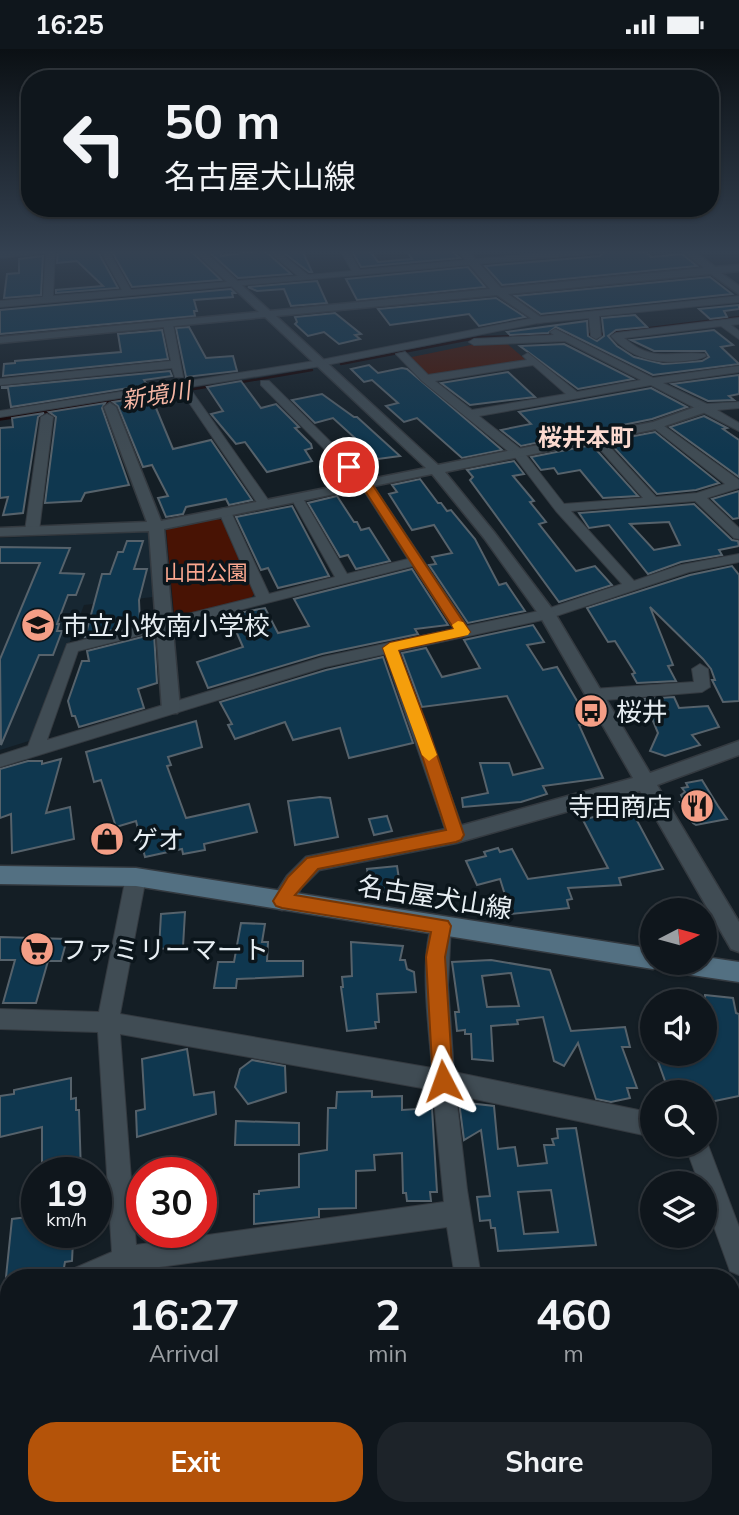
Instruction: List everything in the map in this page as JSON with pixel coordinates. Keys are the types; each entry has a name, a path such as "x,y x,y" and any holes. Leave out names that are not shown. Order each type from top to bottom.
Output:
{"main road":[{"name":"名古屋犬山線","path":"0,875 136,877 640,957"},
{"path":"718,969 739,972"}],"street":[{"path":"0,340 224,318"},
{"path":"273,318 436,470 489,535 547,614 739,942"},
{"path":"185,390 265,383 553,318"},
{"path":"595,318 597,335"},
{"path":"538,320 561,336 653,380 739,428"},
{"path":"702,356 660,361 628,347 616,336 739,321"},
{"path":"723,323 739,337"},
{"path":"168,324 185,390 265,504"},
{"path":"672,329 682,338"},
{"path":"0,414 129,399 465,343 561,336"},
{"path":"509,340 573,394"},
{"path":"692,347 719,372"},
{"path":"401,354 426,379 518,453 561,508 631,586"},
{"path":"426,379 535,362"},
{"path":"0,382 177,364"},
{"path":"471,414 653,380 739,369"},
{"path":"265,383 366,484 463,632"},
{"path":"0,425 110,407 129,399"},
{"path":"0,532 156,526 656,425 705,408 739,405"},
{"path":"110,407 156,526 171,709"},
{"path":"32,531 47,417"},
{"path":"656,425 736,484"},
{"path":"595,437 652,500"},
{"path":"561,508 698,497 736,484"},
{"path":"698,497 739,535"},
{"path":"297,498 343,579"},
{"path":"225,512 264,598"},
{"path":"0,761 323,662 547,614 686,568 739,558"},
{"path":"35,750 72,648 416,561"},
{"path":"390,648 456,835"},
{"path":"593,695 702,687 700,669"},
{"path":"282,901 294,882 313,863 456,835 645,782 739,748"},
{"path":"136,877 107,1022 126,1268 456,1213"},
{"path":"442,926 435,957 443,1081 456,1213 466,1269"},
{"path":"0,1019 107,1022 443,1081 640,1122"},
{"path":"701,1157 739,1262"}],"shaded area":[{"name":"市立小牧南小学校","path":"145,532 149,534 153,597 84,605 32,740 0,750 0,538"}],"green space":[{"path":"485,342 505,342 526,360 429,376 407,358"},
{"name":"山田公園","path":"222,520 255,593 251,598 179,616 174,614 166,529"}],"building":[{"path":"0,318 169,318 0,334"},
{"path":"296,318 342,318 361,334 355,335 360,339 339,344 324,332 308,336 295,324"},
{"path":"385,318 437,318 390,325"},
{"path":"473,318 518,318 479,326"},
{"path":"602,318 638,318 647,327 616,330 608,336 617,346 634,357 663,364 702,361 709,357 705,351 654,351 631,340 714,330 733,345 721,347 739,364 653,375 556,327 548,333 510,335 507,332 587,321 588,336 597,341 604,336"},
{"path":"189,327 206,358 233,356 237,371 186,377 176,328"},
{"path":"162,330 168,359 3,376 4,364 121,352 118,334"},
{"path":"564,344 633,379 578,389 520,346"},
{"path":"369,365 378,373 407,369 502,450 462,458 417,418 404,422 386,406 398,403 372,380 364,382 351,369"},
{"path":"170,371 172,376 144,380 147,385 11,407 8,388 2,388 2,387"},
{"path":"508,372 535,397 470,405 441,383"},
{"path":"739,375 739,394 729,396 734,400 708,401 672,384"},
{"path":"241,381 261,408 276,404 299,427 295,428 311,444 312,448 305,450 312,461 267,472 245,442 236,444 211,414 223,411 207,387"},
{"path":"651,388 687,407 652,419 521,446 501,430 531,424 519,412"},
{"path":"322,394 357,417 400,456 378,459 333,418 315,423 292,400"},
{"path":"151,396 173,449 211,440 252,500 229,505 226,499 186,507 183,514 166,517 158,498 168,496 152,465 143,467 118,406 113,402"},
{"path":"105,403 102,408 129,485 85,493 81,501 45,503 56,417 49,412"},
{"path":"44,413 38,417 23,513 3,515 8,497 0,498 0,428 13,427 12,418"},
{"path":"704,416 727,428 723,429 739,440 739,477 670,427"},
{"path":"655,432 719,483 696,490 657,494 608,441"},
{"path":"592,445 638,496 603,498 580,470 558,474 554,468 541,470 531,457"},
{"path":"514,461 524,474 513,476 534,501 530,502 546,522 539,524 576,571 595,566 612,585 559,602 470,480 473,477 467,470"},
{"path":"420,479 438,503 447,511 451,510 475,539 499,585 506,583 525,611 468,623 429,565 436,564 432,557 452,553 434,525 412,530 389,494 397,492 392,485"},
{"path":"739,491 739,518 733,519 712,499"},
{"path":"337,496 361,530 369,528 390,561 356,569 348,555 340,557 308,503"},
{"path":"694,504 732,540 738,541 739,546 719,550 722,555 681,562 648,574 609,525 589,528 579,513","holes":["669,522 680,545 654,550 630,524"]},
{"path":"292,506 329,576 278,588 268,568 261,570 236,517"},
{"path":"127,541 143,541 134,569 147,569 139,600 140,623 85,637 102,574 110,574 118,552 123,552"},
{"path":"0,547 70,548 60,573 84,574 76,595 68,595 57,624 57,631 62,631 53,655 39,655 1,745 0,659 40,563 0,563"},
{"path":"732,566 739,575 739,701 723,702 712,680 715,680 711,669 650,607 673,665 668,666 676,681 637,683 632,674 635,673 615,641 608,642 587,608 690,575"},
{"path":"412,569 448,625 415,629 418,634 322,654 208,688 197,662 243,647 229,615 265,608 278,633 309,626 294,599"},
{"path":"533,625 544,642 527,645 543,670 557,667 590,723 579,725 603,778 543,786 547,794 521,802 463,807 462,798 488,793 480,763 509,763 513,775 543,768 507,696 422,707 402,653 426,648 442,677 480,668 464,640"},
{"path":"154,634 157,683 138,689 144,708 79,727 75,716 72,716 68,701 82,661 89,661 87,651"},
{"path":"383,657 413,743 349,758 340,728 293,740 285,722 235,739 228,725 232,724 220,702 326,670"},
{"path":"674,697 679,708 708,706 719,727 692,735 700,745 665,756 650,751 658,733 644,699"},
{"path":"196,721 202,747 168,757 171,765 167,766 186,818 249,804 257,832 204,844 205,850 183,854 182,849 145,857 136,821 116,827 101,780 94,782 86,752"},
{"path":"61,759 46,813 70,807 74,839 12,853 11,814 0,818 0,769 28,761 42,761 42,764"},
{"path":"702,780 727,819 696,825 693,823 680,802 685,802 681,795 685,792 682,788 688,787 686,783"},
{"path":"330,798 338,837 295,845 288,801"},
{"path":"620,809 634,815 663,869 619,878 621,885 568,888 572,899 567,900 569,908 511,914 500,879 477,885 466,861 486,856 484,852 498,848 500,852 512,849 528,879 608,868 583,820"},
{"path":"387,816 392,831 374,835 369,819"},
{"path":"397,866 401,892 371,892 367,869"},
{"path":"185,912 183,947 159,949 161,914"},
{"path":"241,923 265,924 262,942 268,942 267,961 303,961 303,976 237,979 236,988 214,988 218,962 234,962"},
{"path":"0,937 67,939 61,961 48,961 36,1003 3,1003 15,960 0,960"},
{"path":"351,942 403,946 400,960 405,960 407,969 414,972 416,992 377,994 379,1022 375,1022 376,1028 347,1031 341,987 342,977 352,976"},
{"path":"491,960 550,970 571,1031 625,1027 630,1047 622,1047 637,1088 627,1088 630,1098 611,1102 596,1099 578,1043 564,1066 554,1061 543,1017 517,1020 518,1024 491,1026 493,1061 472,1059 471,1034 465,1034 465,1030 457,1031 455,1012 459,1012 452,962","holes":["511,973 519,1006 487,1007 482,976"]},
{"path":"717,996 733,998 736,1013 739,1014 739,1096 717,1101 717,1080 665,1080 660,1066 717,1066"},
{"path":"187,1049 194,1095 214,1092 216,1114 137,1137 136,1111 145,1109 142,1059"},
{"path":"252,1060 285,1066 286,1092 248,1104 235,1087 240,1069"},
{"path":"71,1078 71,1099 76,1098 76,1110 79,1110 80,1157 42,1157 42,1127 0,1137 0,1096 14,1094 14,1090"},
{"path":"372,1091 372,1097 402,1096 402,1110 432,1108 437,1192 430,1192 431,1201 407,1201 406,1193 403,1193 402,1153 374,1155 375,1170 356,1171 356,1208 319,1209 319,1217 254,1224 254,1194 259,1194 259,1191 299,1187 299,1154 327,1150 328,1108 336,1108 337,1092"},
{"path":"459,1102 494,1106 498,1149 515,1147 518,1166 547,1163 544,1145 554,1145 552,1139 558,1138 557,1129 576,1128 596,1245 498,1251 495,1228 491,1228 490,1220 480,1221 477,1197 490,1196 481,1130 464,1140","holes":["551,1190 558,1232 524,1234 518,1192"]},
{"path":"236,1121 299,1123 299,1145 235,1145"},
{"path":"21,1218 21,1248 73,1248 72,1261 65,1262 64,1269 7,1269 12,1219"}],"waterway":[{"name":"新境川","path":"341,364 481,337 601,334 728,318"},
{"name":"新境川","path":"236,383 312,370"},
{"name":"新境川","path":"157,395 212,386"},
{"name":"新境川","path":"0,419 168,393"}],"slow traffic":[{"path":"429,755 390,648 463,632 458,625"}],"place":[{"name":"市立小牧南小学校","path":"38,625"},
{"name":"桜井","path":"591,711"},
{"name":"寺田商店","path":"697,806"},
{"name":"ゲオ","path":"107,839"},
{"name":"ファミリーマート","path":"37,949"}],"district":[{"name":"桜井本町","path":"586,437"}],"route":[{"path":"349,467 366,484 463,632 390,648 456,835 313,863 294,882 282,901 442,926 435,957 443,1081"}]}
